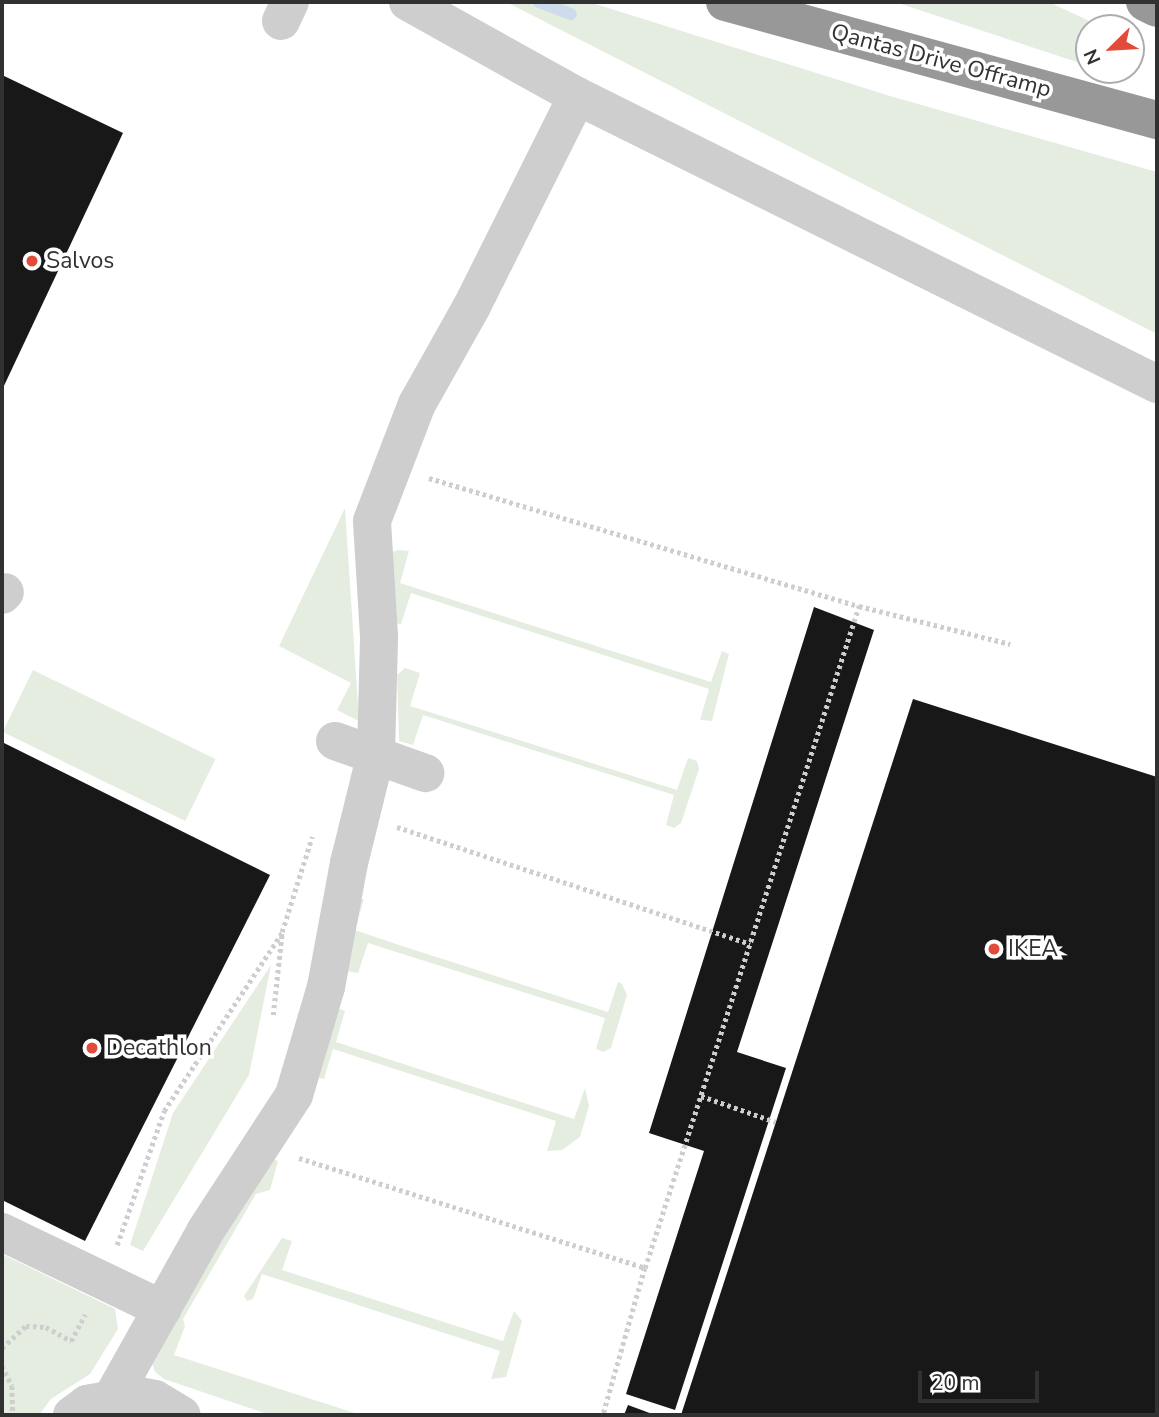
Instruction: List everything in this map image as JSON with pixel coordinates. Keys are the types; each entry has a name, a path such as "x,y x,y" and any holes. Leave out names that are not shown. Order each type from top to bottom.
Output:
{"highway":[{"name":"Qantas Drive Offramp","path":"725,2 1157,120"},
{"path":"1145,2 1157,8"}],"street":[{"path":"408,2 577,96 1157,384"},
{"path":"113,1395 162,1309 295,1095 326,987 376,754 379,636 372,520 417,404 472,306 577,96"},
{"path":"335,741 425,773"},
{"path":"2,1232 116,1261 162,1309"},
{"path":"72,1415 87,1404 113,1395 155,1399 182,1415"}],"path":[{"path":"424,476 859,606 1010,644"},
{"path":"603,1415 645,1268 859,606"},
{"path":"361,816 750,944"},
{"path":"272,1025 282,932 316,826"},
{"path":"2,1348 26,1326 46,1327 71,1341 116,1261 164,1111 282,932"},
{"path":"701,1096 776,1122"},
{"path":"261,1146 645,1268"},
{"path":"2,1366 12,1386 13,1415"}],"shaded area":[{"path":"506,2 589,2 890,96 1157,172 1157,334"},
{"path":"895,2 1049,2 1075,14 1075,61"},
{"path":"345,508 359,721 337,710 351,683 279,646"},
{"path":"409,551 400,583 637,659 711,682 722,651 729,654 712,721 700,720 709,689 411,593 401,624 395,623 392,552"},
{"path":"405,668 420,673 410,706 677,790 688,758 697,761 699,769 681,823 674,828 666,825 674,795 423,715 413,745 399,741 397,675"},
{"path":"33,670 215,759 185,821 3,732"},
{"path":"360,899 364,899 355,930 399,945 608,1012 618,982 622,984 627,995 611,1048 603,1052 596,1049 605,1018 368,943 358,973 347,971"},
{"path":"271,965 249,1075 143,1251 130,1245 173,1113"},
{"path":"337,1008 345,1011 336,1042 425,1071 574,1119 585,1088 589,1106 580,1137 562,1150 547,1151 556,1121 333,1049 324,1079 319,1078"},
{"path":"269,1158 278,1161 270,1190 256,1194 183,1319 185,1326 174,1355 361,1415 270,1415 164,1379 155,1372 152,1363"},
{"path":"282,1238 292,1241 282,1270 503,1341 514,1311 522,1321 506,1377 491,1379 500,1351 262,1274 253,1299 247,1301 244,1296"},
{"path":"2,1254 115,1309 118,1329 90,1374 51,1399 39,1415 2,1415"}],"building":[{"name":"Salvos","path":"2,75 123,133 2,390"},
{"path":"814,607 874,630 737,1052 786,1068 675,1410 626,1394 704,1151 649,1133"},
{"name":"IKEA","path":"913,699 1157,777 1157,1415 681,1415"},
{"name":"Decathlon","path":"2,742 270,875 85,1241 2,1200"},
{"path":"628,1405 655,1415 624,1415"}],"waterway":[{"path":"539,2 571,14"}],"place":[{"name":"Salvos","path":"32,261"},
{"name":"IKEA","path":"994,949"},
{"name":"Decathlon","path":"92,1048"}]}
